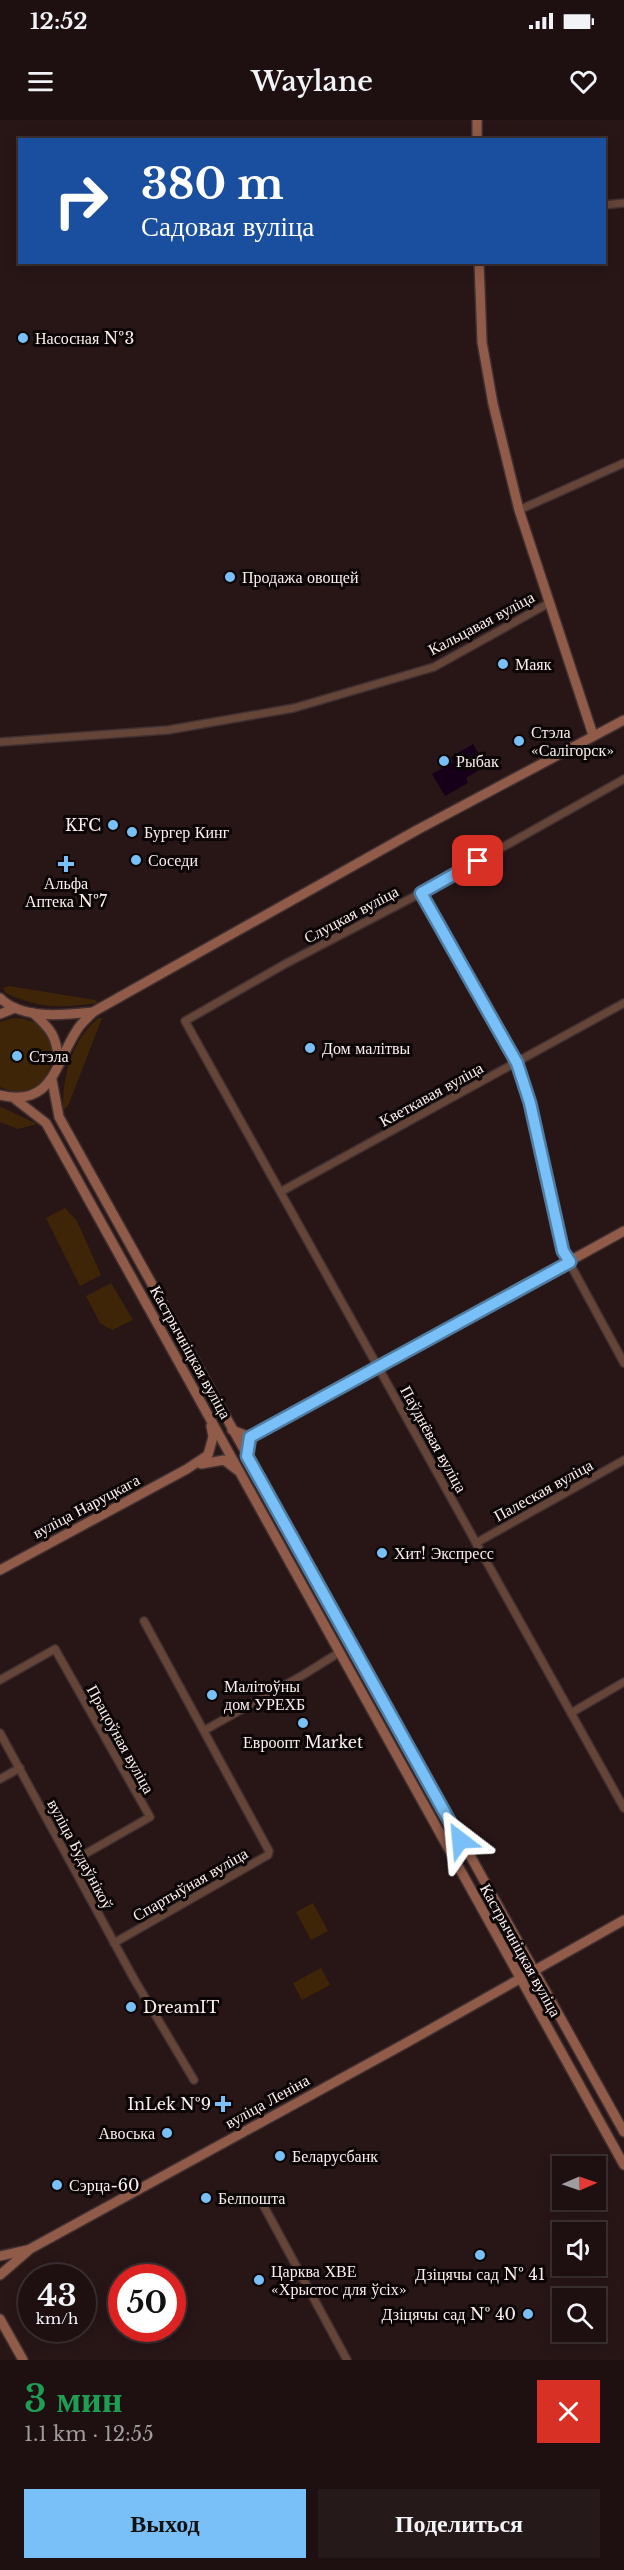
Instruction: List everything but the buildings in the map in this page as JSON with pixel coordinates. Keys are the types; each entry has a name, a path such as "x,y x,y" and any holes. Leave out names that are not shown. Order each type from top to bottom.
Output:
{"main road":[{"path":"477,120 477,138"},
{"path":"479,264 482,342 493,404 519,510 549,603"},
{"name":"Кальцавая вуліца","path":"549,603 593,735"},
{"path":"0,1095 15,1099 28,1097 40,1091 52,1080 78,1029 93,1012 417,830 624,720"},
{"path":"0,998 15,1008 33,1013 93,1012"},
{"path":"0,1014 15,1008"},
{"path":"33,1013 51,1029 57,1043 60,1062"},
{"name":"Кастрычніцкая вуліца","path":"52,1080 59,1117 624,2132"},
{"name":"Кастрычніцкая вуліца","path":"15,1099 46,1123 624,2165"},
{"path":"232,1430 250,1437 624,1231"},
{"path":"187,1469 208,1455 213,1437 209,1417"},
{"path":"247,1456 250,1437"},
{"path":"187,1469 212,1460 224,1460 245,1479"},
{"name":"вуліца Наруцкага","path":"0,1570 187,1469"},
{"name":"вуліца Леніна","path":"0,2275 30,2249 520,1980 624,1920"},
{"name":"вуліца Леніна","path":"0,2256 30,2249"},
{"path":"0,2319 22,2360"}],"street":[{"path":"606,205 624,203"},
{"path":"519,510 624,463"},
{"name":"Кальцавая вуліца","path":"0,742 168,730 294,708 434,667 549,603"},
{"name":"Слуцкая вуліца","path":"185,1021 285,964 421,893 624,779"},
{"path":"421,893 517,1063 530,1103 563,1251 624,1363"},
{"name":"Кветкавая вуліца","path":"282,1191 624,1003"},
{"name":"Паўднёвая вуліца","path":"185,1021 282,1191 624,1808"},
{"name":"Палеская вуліца","path":"476,1543 624,1460"},
{"name":"Спартыўная вуліца","path":"114,1943 268,1855 269,1851 144,1621"},
{"name":"Працоўная вуліца","path":"0,1680 55,1649 150,1818 71,1862"},
{"path":"205,1730 340,1652"},
{"path":"571,1713 624,1682"},
{"name":"вуліца Будаўнікоў","path":"0,1733 114,1943 194,2080"},
{"path":"0,1779 20,1768"},
{"path":"260,2199 347,2360"}],"shaded area":[{"path":"473,744 486,766 466,778 468,783 445,796 432,774 453,762 451,757"},
{"path":"9,986 95,1000 98,1003 73,1006 40,1005 6,993 3,988"},
{"path":"13,1018 33,1022 46,1032 52,1046 51,1062 46,1076 35,1087 19,1091 0,1087 0,1022"},
{"path":"102,1018 68,1106 63,1110 64,1085 75,1047 90,1026"},
{"path":"0,1106 37,1124 18,1129 0,1122"},
{"path":"65,1208 77,1221 101,1275 80,1286 46,1218"},
{"path":"111,1283 133,1320 112,1330 100,1323 86,1296"},
{"path":"313,1903 328,1931 311,1940 296,1912"},
{"path":"321,1968 330,1985 302,2000 293,1983"}],"place":[{"name":"Насосная №3","path":"23,338"},
{"name":"Продажа овощей","path":"230,577"},
{"name":"Маяк","path":"503,664"},
{"name":"Стэла «Салігорск»","path":"519,741"},
{"name":"Рыбак","path":"444,761"},
{"name":"KFC","path":"113,825"},
{"name":"Бургер Кинг","path":"132,832"},
{"name":"Соседи","path":"136,860"},
{"name":"Альфа Аптека №7","path":"66,864"},
{"name":"Дом малітвы","path":"310,1048"},
{"name":"Стэла","path":"17,1056"},
{"name":"Хит! Экспресс","path":"382,1553"},
{"name":"Малітоўны дом УРЕХБ","path":"212,1695"},
{"name":"Евроопт Market","path":"303,1723"},
{"name":"DreamIT","path":"131,2007"},
{"name":"InLek №9","path":"223,2104"},
{"name":"Авоська","path":"167,2133"},
{"name":"Беларусбанк","path":"280,2156"},
{"name":"Сэрца-60","path":"57,2185"},
{"name":"Белпошта","path":"206,2198"},
{"name":"Дзіцячы сад № 41","path":"480,2255"},
{"name":"Царква ХВЕ «Хрыстос для ўсіх»","path":"259,2280"},
{"name":"Дзіцячы сад № 40","path":"528,2314"}],"route":[{"path":"460,1840 247,1456 250,1437 570,1262 563,1251 530,1103 517,1063 421,893 478,861"}]}
